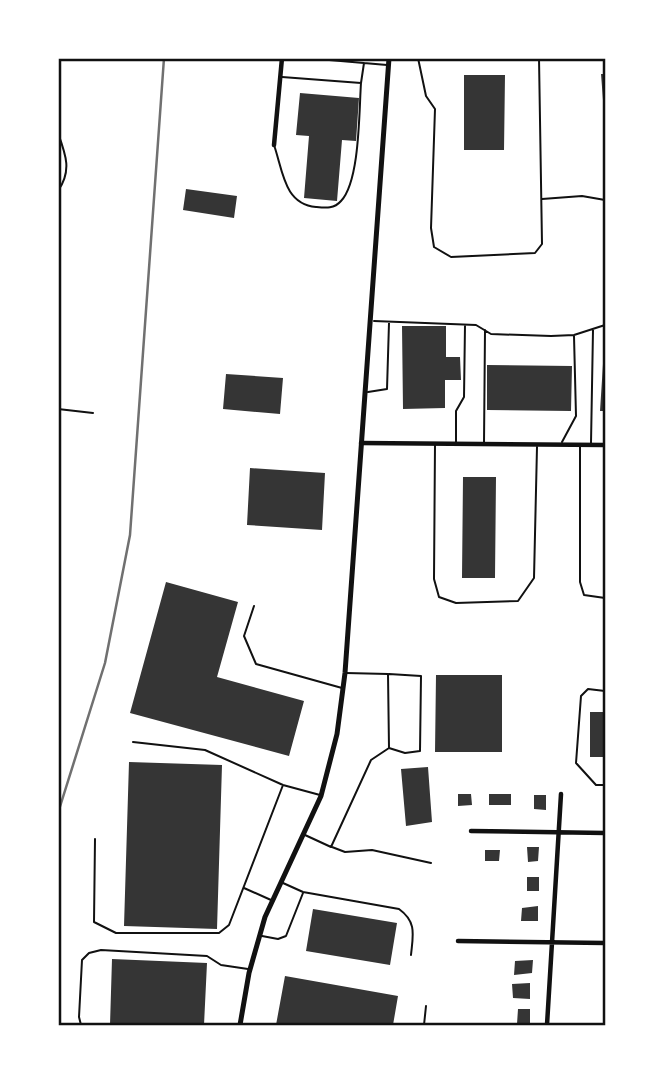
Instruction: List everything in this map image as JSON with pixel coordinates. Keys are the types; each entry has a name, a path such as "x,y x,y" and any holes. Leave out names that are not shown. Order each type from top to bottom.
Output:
{"street":[{"path":"274,145 282,58"},
{"path":"240,1025 250,969 272,900 321,796 337,734 345,673 363,393 389,61"},
{"path":"360,443 605,445"},
{"path":"547,1025 561,794"},
{"path":"471,831 605,833"},
{"path":"458,941 605,943"}],"lane":[{"path":"306,58 364,63 389,61"},
{"path":"418,58 426,96 435,109 431,228 434,247 451,257 535,253 542,244 538,58"},
{"path":"274,145 292,198 304,206 331,208 343,200 351,178 357,142 364,63"},
{"path":"280,77 361,83"},
{"path":"58,133 67,159 67,179 58,191"},
{"path":"541,199 582,196 605,200"},
{"path":"369,320 476,325 491,334 574,335 605,325"},
{"path":"363,393 387,389 389,322"},
{"path":"456,444 456,411 464,397 465,324"},
{"path":"591,445 593,329"},
{"path":"484,444 485,330"},
{"path":"561,445 576,416 574,335"},
{"path":"58,408 93,413"},
{"path":"435,443 434,579 439,597 456,603 518,601 530,586 534,578 537,444"},
{"path":"580,445 580,582 584,596 605,598"},
{"path":"254,606 244,636 256,664 311,682 343,688"},
{"path":"345,673 421,676 419,751 405,753 389,748"},
{"path":"388,674 389,748"},
{"path":"605,691 588,689 581,696 576,763 596,785 605,785"},
{"path":"133,742 205,750 283,785 321,796"},
{"path":"331,847 371,760 389,748"},
{"path":"95,839 94,922 116,933 219,933 229,925 283,785"},
{"path":"303,834 345,852 372,850 431,863"},
{"path":"279,882 303,892 399,909 409,916 414,926 411,955"},
{"path":"243,888 272,900"},
{"path":"260,936 278,939 286,936 303,892"},
{"path":"81,1025 79,1017 82,960 89,953 102,950 206,956 222,965 250,969"},
{"path":"424,1025 426,1006"}],"building":[{"path":"601,74 605,74 605,100 603,100"},
{"path":"464,75 505,75 504,150 464,150"},
{"path":"300,93 359,98 356,141 342,140 337,201 304,198 309,136 296,135"},
{"path":"186,189 237,196 234,218 183,210"},
{"path":"402,326 446,326 446,357 460,357 461,380 445,380 445,408 403,409"},
{"path":"603,364 605,411 600,411"},
{"path":"487,365 572,366 571,411 487,410"},
{"path":"226,374 283,378 280,414 223,409"},
{"path":"250,468 325,473 322,530 247,525"},
{"path":"463,477 496,477 495,578 462,578"},
{"path":"166,582 238,602 217,677 304,701 289,756 130,713"},
{"path":"436,675 502,675 502,752 435,752"},
{"path":"590,712 605,712 605,757 590,757"},
{"path":"129,762 222,765 217,929 124,926"},
{"path":"428,767 432,822 406,826 401,769"},
{"path":"458,794 471,794 472,805 458,806"},
{"path":"489,794 511,794 511,805 489,805"},
{"path":"534,795 546,795 546,810 534,809"},
{"path":"527,847 539,847 538,861 528,862"},
{"path":"485,850 500,850 499,861 485,861"},
{"path":"527,877 539,877 539,891 527,891"},
{"path":"538,906 538,921 521,921 522,908"},
{"path":"313,909 397,923 390,965 306,951"},
{"path":"112,959 207,963 204,1025 110,1025"},
{"path":"533,960 532,973 514,975 515,961"},
{"path":"285,976 398,996 393,1025 276,1025"},
{"path":"530,983 530,999 513,998 512,984"},
{"path":"518,1009 530,1009 530,1024 517,1024"}],"railway":[{"path":"58,813 105,663 130,535 164,58"}]}
